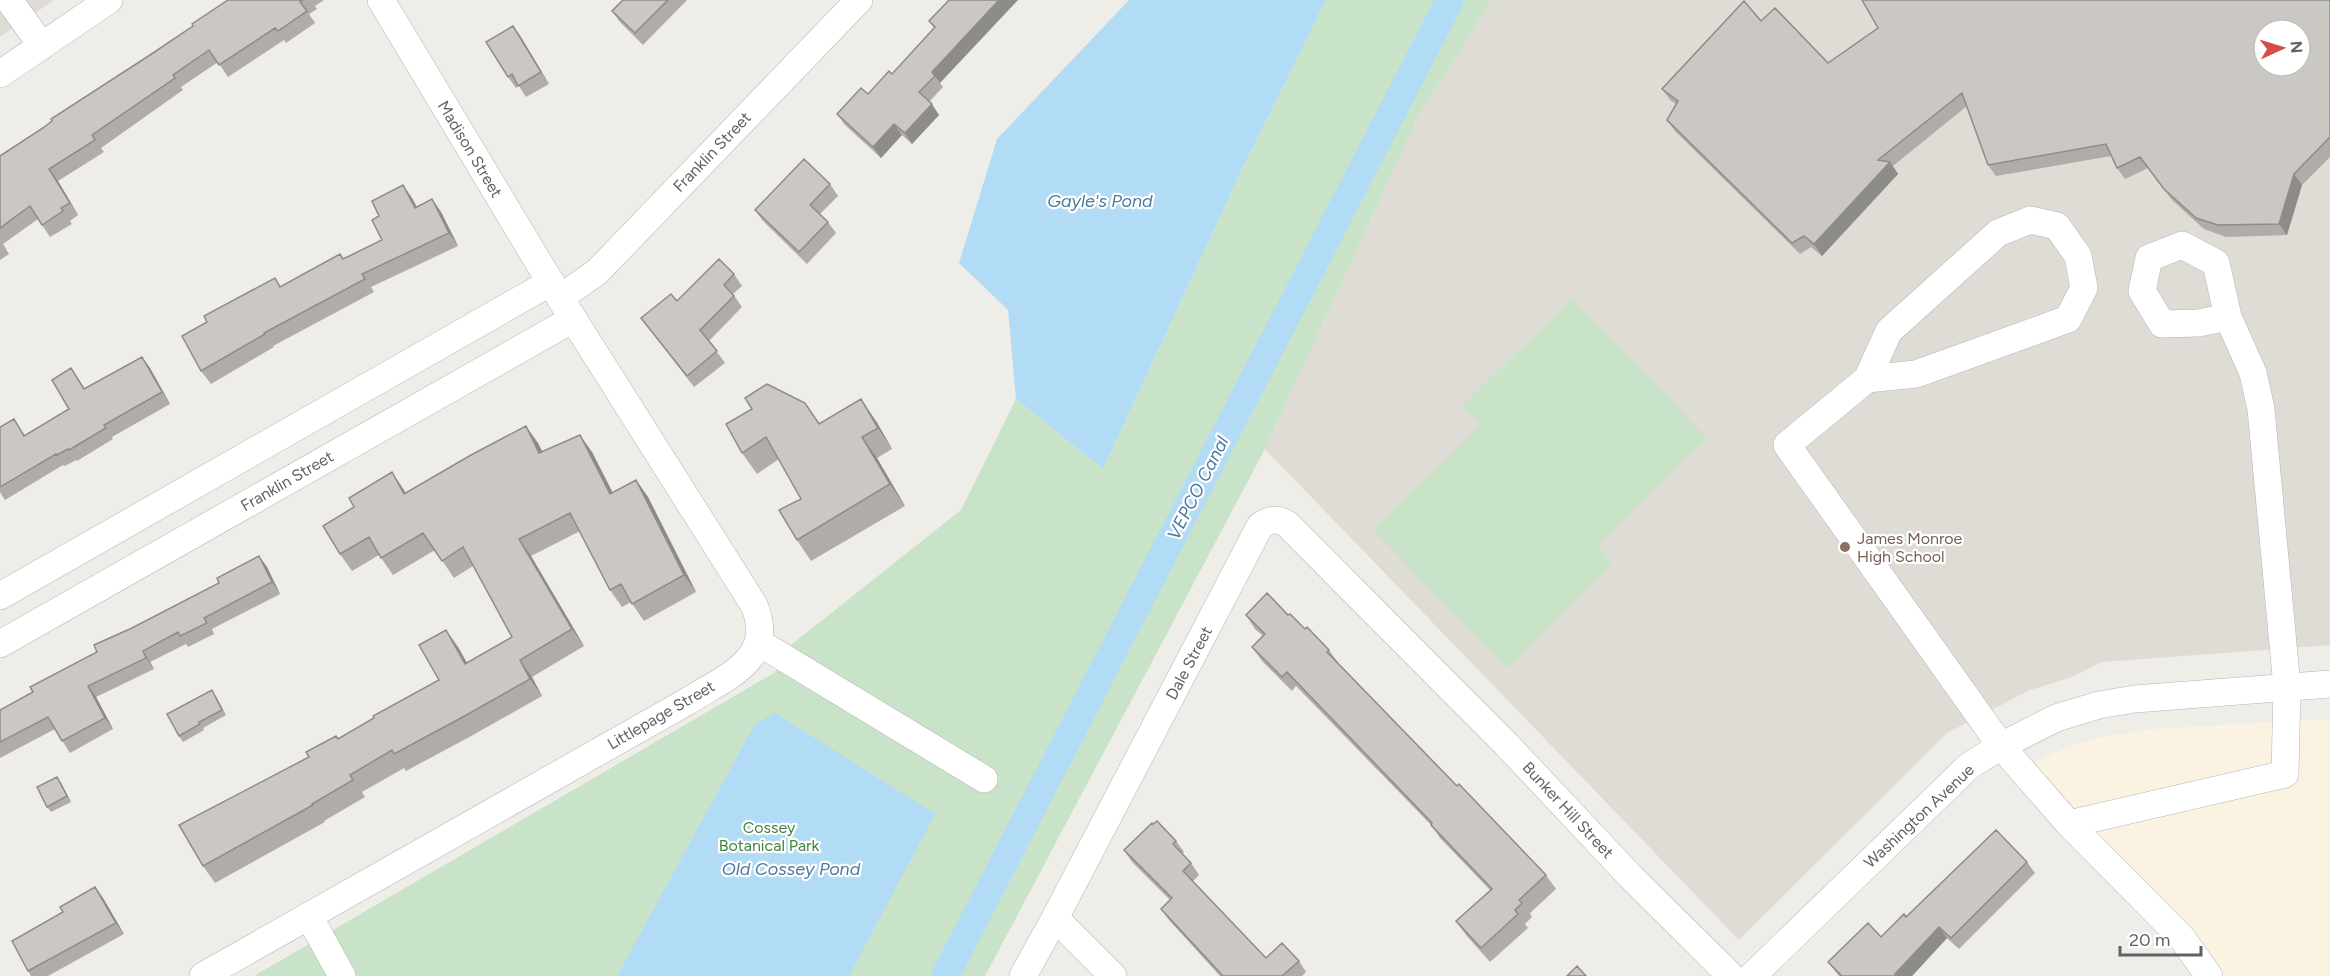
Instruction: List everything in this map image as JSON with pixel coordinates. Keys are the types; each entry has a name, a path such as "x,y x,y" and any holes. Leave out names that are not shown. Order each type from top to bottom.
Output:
{"street":[{"path":"9,0 42,46"},
{"path":"0,75 109,0"},
{"name":"Madison Street","path":"381,0 561,300"},
{"name":"Franklin Street","path":"0,644 561,300 597,272 859,0"},
{"path":"1867,379 1916,374 2068,319 2084,288 2078,256 2057,226 2030,220 1998,233 1889,331 1867,379 1787,445 2001,746 2069,824 2182,938 2209,976"},
{"path":"561,300 754,605 759,618 758,642 984,779"},
{"name":"Franklin Street","path":"0,596 561,300"},
{"path":"2069,824 2285,774 2287,687 2261,409 2253,373 2228,317"},
{"name":"Dale Street","path":"1023,976 1056,918 1260,526 1269,520 1280,520 1287,524 1406,644"},
{"name":"Littlepage Street","path":"203,976 688,700 745,665 755,652 758,642"},
{"name":"Bunker Hill Street","path":"1406,644 1507,745 1630,876 1731,976"},
{"name":"Washington Avenue","path":"1752,976 1969,766 2001,746 2056,718 2099,705 2135,699 2330,684"},
{"path":"309,916 342,976"},
{"path":"1056,918 1113,976"}],"shaded area":[{"path":"0,0 54,0 0,37"},
{"name":"James Monroe High School","path":"1492,0 2330,0 2330,645 2102,662 2069,678 2030,690 1947,733 1739,940 1265,449 1418,117"},
{"path":"2330,719 2330,976 2217,976 2027,770 2038,760 2078,743 2114,735 2152,729"}],"green space":[{"name":"Cossey Botanical Park","path":"1326,0 1492,0 1418,117 1265,449 985,976 254,976 774,673 791,645 961,510 1016,399 1103,469 1244,165"},
{"path":"1572,298 1707,438 1598,544 1612,563 1507,668 1373,530 1481,425 1462,406"}],"water":[{"name":"Gayle's Pond","path":"1129,0 1326,0 1244,165 1103,469 1016,399 1008,310 959,263 997,139"},
{"name":"Old Cossey Pond","path":"775,713 935,814 849,976 617,976 755,724"}],"building":[{"path":"228,0 303,0 300,2 307,11 278,31 275,28 219,65 209,50 173,75 175,78 92,135 95,140 49,169 70,203 61,208 63,211 42,225 30,206 0,228 0,156"},
{"path":"623,0 668,0 635,33 612,11"},
{"path":"949,0 999,0 932,72 935,76 919,92 932,104 905,133 894,124 873,147 837,114 861,88 868,94 889,71 892,74 935,27 929,21"},
{"path":"1862,0 2330,0 2330,137 2294,174 2279,224 2218,225 2196,218 2164,189 2140,157 2117,168 2106,144 1988,165 1962,93 1878,160 1890,162 1814,244 1804,236 1792,243 1667,120 1678,101 1662,89 1744,1 1761,21 1775,8 1828,63 1878,28"},
{"path":"513,26 541,72 518,86 512,74 508,77 486,42"},
{"path":"804,159 830,184 810,205 828,222 799,252 755,210"},
{"path":"403,185 415,208 432,199 449,233 362,274 365,279 264,333 201,371 182,336 207,322 204,316 275,278 280,287 340,254 343,259 382,240 372,220 379,216 372,201"},
{"path":"719,259 734,274 724,285 734,296 700,330 717,351 687,376 641,318 671,294 677,301"},
{"path":"142,357 162,392 104,425 106,428 69,450 56,454 0,487 0,427 14,419 24,436 69,409 52,380 71,368 84,389"},
{"path":"767,384 805,403 819,424 861,399 878,428 862,437 890,484 797,540 779,510 801,499 766,437 742,453 726,424 752,409 745,398"},
{"path":"526,426 539,453 580,435 610,494 636,480 684,575 632,604 621,584 610,590 570,513 519,539 572,629 520,660 530,679 394,754 392,750 350,775 353,780 313,805 203,866 179,825 309,757 306,752 336,736 338,739 374,718 373,716 439,680 419,645 446,630 465,664 512,637 463,547 442,561 423,533 381,558 369,537 340,554 323,526 354,507 349,498 392,472 404,494"},
{"path":"259,556 272,582 204,618 207,623 180,636 178,632 143,651 146,658 88,686 105,718 62,741 48,717 0,742 0,710 33,692 30,687 97,652 94,645 219,583 217,578"},
{"path":"1267,593 1288,615 1290,614 1305,629 1307,627 1329,650 1327,652 1546,875 1519,900 1522,903 1515,910 1518,914 1481,948 1456,921 1492,889 1287,672 1282,677 1252,647 1265,634 1246,615"},
{"path":"212,690 222,710 179,736 167,714"},
{"path":"57,777 67,796 47,807 37,787"},
{"path":"1157,821 1176,841 1173,844 1191,863 1183,871 1266,958 1282,943 1299,961 1282,976 1223,976 1161,909 1172,898 1124,850"},
{"path":"1996,830 2027,862 1951,938 1939,927 1895,974 1896,976 1842,976 1828,962 1868,923 1881,937 1904,914 1906,917"},
{"path":"95,887 116,923 28,971 12,941 63,912 60,907"},
{"path":"1577,966 1586,976 1567,976"}],"waterway":[{"name":"VEPCO Canal","path":"945,976 1450,0"}],"place":[{"name":"James Monroe High School","path":"1845,547"}]}
